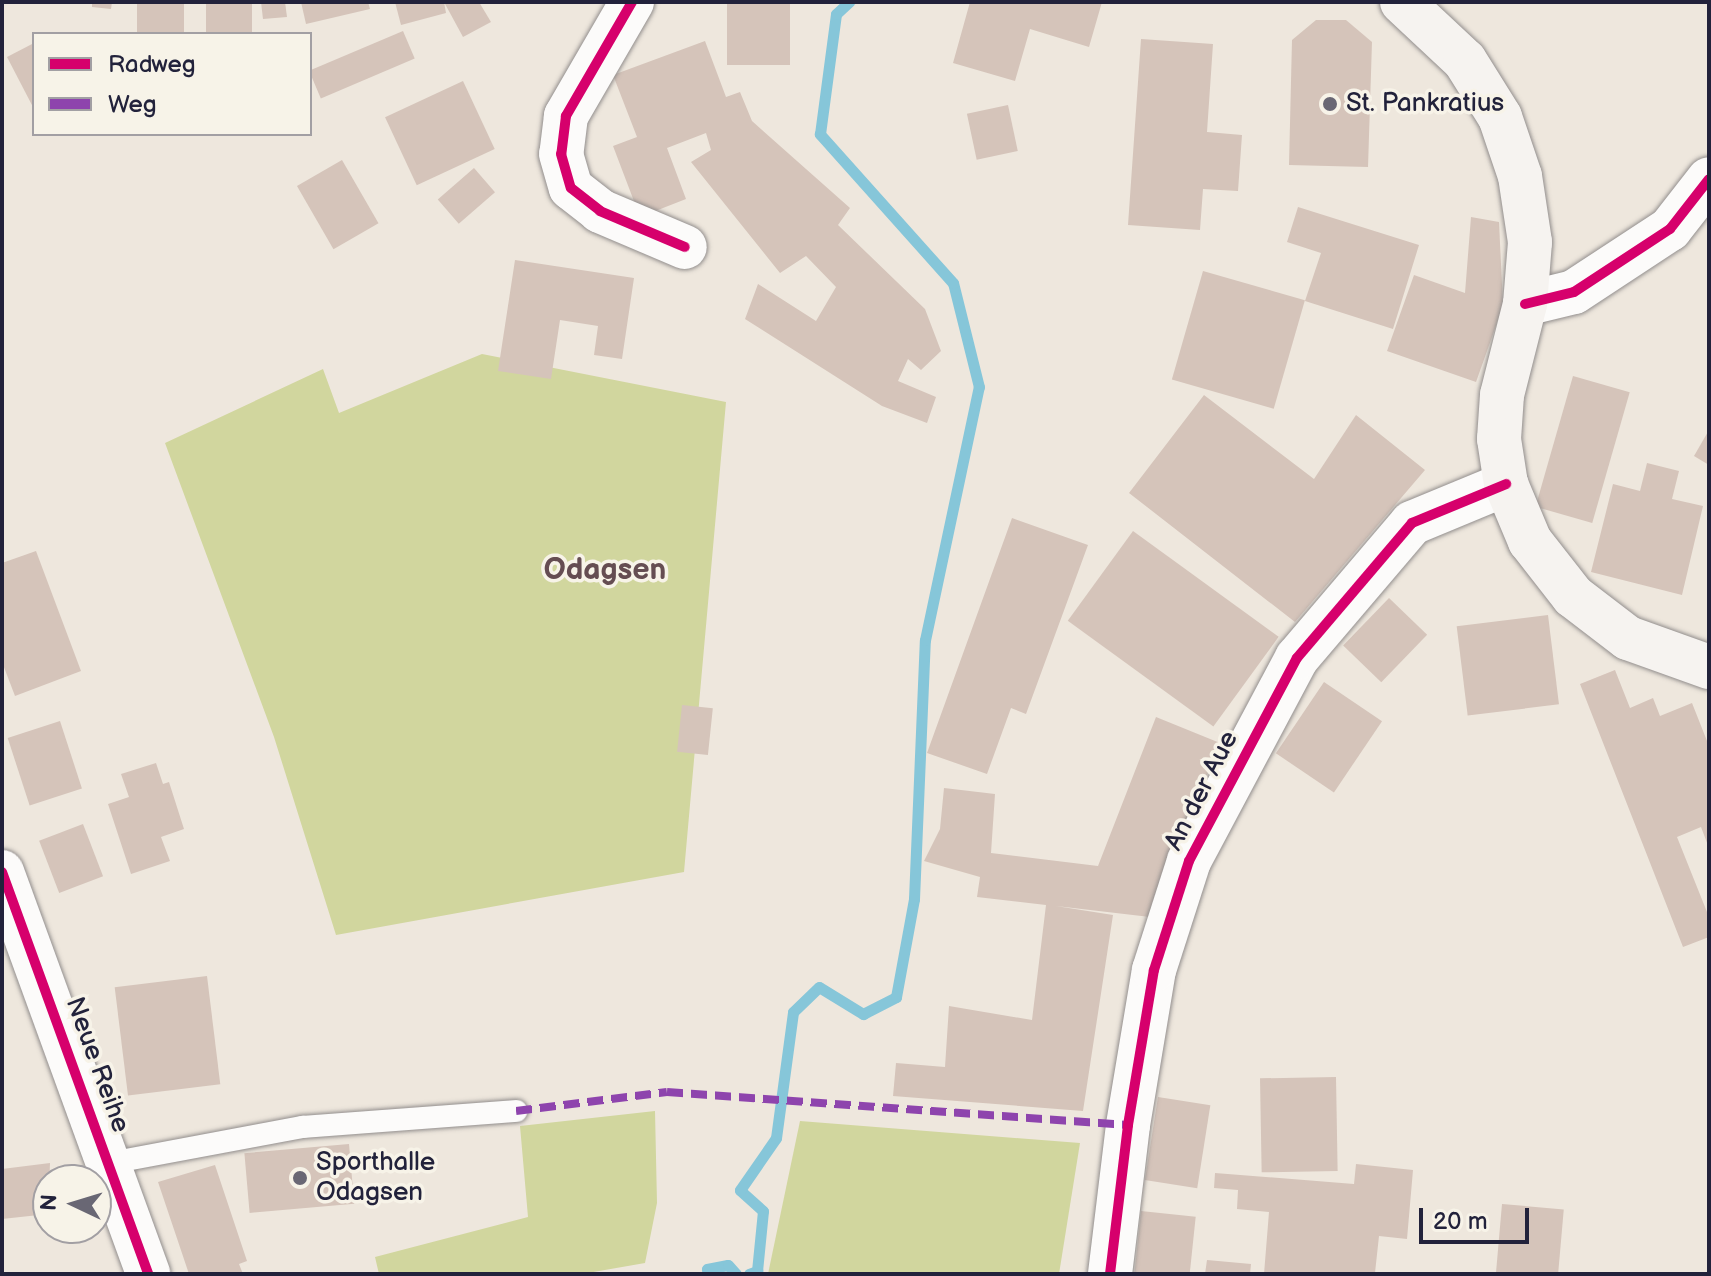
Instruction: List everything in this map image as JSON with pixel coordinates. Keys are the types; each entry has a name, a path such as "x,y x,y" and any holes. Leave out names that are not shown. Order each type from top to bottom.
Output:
{"main road":[{"path":"1402,2 1465,61 1500,117 1520,176 1530,242 1525,304 1502,395 1499,439 1506,484 1530,541 1573,596 1628,638 1709,667"}],"street":[{"path":"632,2 566,116 561,154 571,188 600,211 685,247"},
{"path":"1525,304 1574,292 1670,229 1709,179"},
{"name":"An der Aue","path":"1110,1274 1128,1125 1154,970 1189,861 1297,658 1412,523 1506,484"},
{"name":"Neue Reihe","path":"2,872 148,1274"}],"lane":[{"path":"110,1163 303,1127 516,1111"}],"green space":[{"path":"482,354 726,402 684,872 336,935 274,737 165,443 323,369 339,413"},
{"path":"655,1111 657,1203 645,1263 582,1274 379,1274 375,1257 528,1217 520,1126"},
{"path":"800,1121 1080,1143 1059,1274 768,1274"}],"building":[{"path":"92,2 112,2 111,9 92,7"},
{"path":"137,2 184,2 184,32 137,32"},
{"path":"206,2 252,2 252,32 206,32"},
{"path":"261,2 285,2 287,17 263,19"},
{"path":"301,2 368,2 370,9 306,24"},
{"path":"395,2 444,2 446,13 401,25"},
{"path":"444,2 479,2 491,22 463,37"},
{"path":"727,2 790,2 790,65 727,65"},
{"path":"970,2 1102,2 1089,47 1030,29 1015,81 953,63"},
{"name":"St. Pankratius","path":"1316,20 1346,20 1372,42 1368,167 1289,165 1292,40"},
{"path":"403,31 415,59 321,98 312,78 312,70"},
{"path":"1141,39 1213,44 1207,132 1242,135 1238,191 1203,189 1200,230 1128,225"},
{"path":"705,41 726,97 740,92 752,121 850,208 838,225 925,309 941,351 921,370 908,359 898,381 936,397 927,423 882,406 745,319 758,284 816,321 836,287 806,256 780,273 691,162 711,150 706,133 667,148 686,199 640,217 613,146 637,137 613,75"},
{"path":"32,44 32,105 7,57"},
{"path":"463,81 495,149 417,185 385,117"},
{"path":"1008,105 1018,151 977,160 967,114"},
{"path":"342,160 378,223 333,249 297,186"},
{"path":"474,168 495,192 459,224 438,199"},
{"path":"1298,207 1419,245 1393,329 1305,301 1321,253 1287,242"},
{"path":"1471,217 1499,222 1503,306 1476,382 1387,351 1414,275 1465,293"},
{"path":"515,260 634,278 622,359 594,355 598,326 560,320 551,379 498,371"},
{"path":"1203,271 1305,300 1274,409 1172,380"},
{"path":"1573,376 1630,392 1592,523 1536,507"},
{"path":"1204,395 1314,479 1356,415 1425,470 1295,622 1129,493"},
{"path":"1709,430 1709,465 1694,456"},
{"path":"1647,463 1679,471 1672,499 1703,506 1682,595 1591,572 1613,484 1640,491"},
{"path":"1012,518 1088,545 1026,714 1011,708 987,774 927,753"},
{"path":"1133,531 1279,637 1213,727 1068,621"},
{"path":"36,551 81,671 15,696 2,662 2,563"},
{"path":"1389,598 1427,635 1381,682 1343,645"},
{"path":"1548,615 1559,704 1468,716 1457,626"},
{"path":"1615,670 1630,708 1653,698 1660,716 1692,703 1709,746 1709,848 1701,827 1677,837 1709,917 1709,937 1683,947 1580,684"},
{"path":"1324,682 1382,721 1334,792 1276,753"},
{"path":"682,705 713,708 708,755 677,752"},
{"path":"1156,717 1220,743 1150,917 1056,906 1113,915 1083,1111 893,1096 896,1063 945,1067 949,1006 1032,1020 1046,905 977,897 980,877 924,861 940,829 944,788 995,794 991,853 1098,866"},
{"path":"60,721 82,789 30,806 8,738"},
{"path":"156,763 163,784 169,782 184,829 161,837 170,861 131,874 108,804 129,797 121,774"},
{"path":"83,824 103,876 59,893 39,841"},
{"path":"207,976 220,1084 128,1096 115,987"},
{"path":"1336,1077 1338,1171 1262,1172 1260,1078"},
{"path":"1158,1097 1210,1105 1197,1188 1145,1180"},
{"name":"Sporthalle Odagsen","path":"349,1144 354,1204 250,1213 244,1153"},
{"path":"1356,1164 1413,1170 1407,1239 1379,1236 1375,1273 1264,1274 1269,1212 1237,1209 1238,1190 1214,1188 1215,1173 1354,1184"},
{"path":"32,1165 32,1216 2,1219 2,1169"},
{"path":"215,1165 247,1261 239,1264 243,1274 189,1274 158,1182"},
{"path":"1502,1204 1564,1209 1558,1274 1496,1274"},
{"path":"1141,1211 1196,1217 1190,1274 1134,1274"},
{"path":"1207,1260 1251,1264 1250,1274 1205,1274"}],"waterway":[{"path":"749,1274 757,1271 763,1211 740,1190 776,1138 793,1012 819,987 863,1014 896,997 914,899 925,640 979,387 953,283 820,134 836,14 849,2"},
{"path":"708,1274 707,1269 728,1265 736,1274"}],"marked path":[{"path":"516,1111 667,1092 1128,1125"}],"cycle path":[{"path":"632,2 566,116 561,154 571,188 600,211 685,247"},
{"path":"1525,304 1574,292 1670,229 1709,179"},
{"path":"1110,1274 1128,1125 1154,970 1189,861 1297,658 1412,523 1506,484"},
{"path":"2,872 148,1274"}],"place":[{"name":"St. Pankratius","path":"1330,104"},
{"name":"Sporthalle Odagsen","path":"300,1178"}],"district":[{"name":"Odagsen","path":"605,570"}]}
